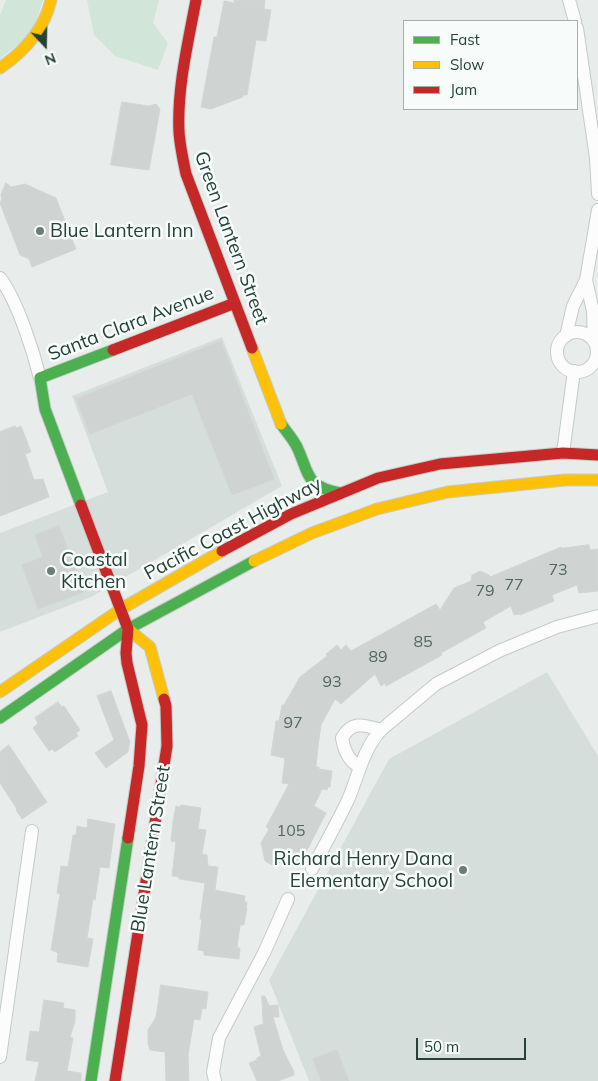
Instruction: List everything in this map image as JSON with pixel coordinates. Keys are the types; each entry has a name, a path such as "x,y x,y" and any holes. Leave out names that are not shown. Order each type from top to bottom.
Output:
{"main road":[{"path":"0,68 14,59 34,38 43,22 50,0"},
{"name":"Green Lantern Street","path":"196,0 185,62 179,129 186,174 281,424 296,444 309,476 315,485 325,491 340,493"},
{"name":"Santa Clara Avenue","path":"40,378 234,303"},
{"name":"Blue Lantern Street","path":"40,378 45,409 128,629 127,663 142,725 139,766 91,1081"},
{"path":"537,466 563,453 598,465"},
{"name":"Pacific Coast Highway","path":"0,692 121,609 243,539 291,514 340,493 378,478 440,464 563,453 598,455"},
{"path":"312,533 360,509 392,497 434,486 491,476"},
{"name":"Pacific Coast Highway","path":"0,718 128,629 250,562 312,533 377,509 448,492 565,480 598,480"},
{"name":"Blue Lantern Street","path":"115,1081 167,746 166,706 150,647 128,629"}],"street":[{"path":"569,0 575,20"},
{"path":"578,35 596,158 598,194"},
{"path":"566,336 571,333 580,332 588,335 594,341 597,355 594,362 583,371 574,371 566,368 560,362 558,347 566,336 573,306 586,280 598,210"},
{"name":"Blue Lantern Street","path":"0,278 8,288 40,378"},
{"path":"586,280 594,312 594,341"},
{"path":"563,453 574,371"},
{"path":"312,869 348,800 360,767 376,735 381,730 436,684 499,651 557,627 598,616"},
{"path":"360,767 354,764 343,747 342,738 346,730 356,725 381,730"},
{"path":"0,1057 32,831"},
{"path":"215,1081 213,1072 219,1038 264,953 288,899"}],"shaded area":[{"path":"222,337 282,486 91,597 0,632 0,533 108,492 72,396"},
{"name":"Richard Henry Dana Elementary School","path":"547,672 598,756 598,1081 309,1081 269,980 389,759"}],"green space":[{"path":"6,0 43,0 33,32 0,59 0,15"},
{"path":"87,0 159,0 153,23 168,43 158,70 115,56 94,35"}],"building":[{"path":"234,0 265,0 264,9 271,10 266,41 256,40 247,95 211,109 201,107 214,37 217,37 224,1 235,3"},
{"path":"122,102 149,106 156,104 160,109 149,170 111,165"},
{"name":"Blue Lantern Inn","path":"6,183 11,187 25,184 56,198 76,249 32,267 29,259 20,255 0,203"},
{"path":"221,341 274,479 232,495 192,394 90,434 76,399"},
{"path":"15,426 16,428 21,426 31,452 25,454 34,480 43,479 49,497 0,516 0,432"},
{"path":"59,526 84,592 38,609 22,565 43,557 35,535"},
{"path":"589,545 590,550 598,549 598,591 579,593 577,585 552,595 554,601 520,615 514,615 511,606 483,622 486,628 386,686 385,683 381,686 375,674 341,704 335,699 321,725 316,767 332,771 330,787 327,790 322,789 314,806 326,813 300,864 287,857 284,862 272,865 265,861 261,843 269,829 266,827 289,784 282,783 285,758 271,755 276,721 279,721 282,705 284,705 300,677 327,656 326,654 337,645 341,650 346,645 351,651 436,604 440,610 454,588 471,581 472,575 480,571 490,577 561,547"},
{"path":"111,691 130,742 128,752 106,768 95,753 114,740 97,696"},
{"path":"58,702 62,707 64,706 80,730 76,733 78,736 55,752 52,749 49,751 33,728 38,723 35,718"},
{"path":"9,745 47,802 22,819 0,783 0,752"},
{"path":"181,805 201,808 198,829 206,830 202,854 207,855 208,866 218,867 215,890 245,896 244,902 247,902 247,908 244,925 240,925 237,948 240,948 239,959 204,955 204,951 198,950 205,883 172,876 176,842 171,841 173,821 176,806 180,807"},
{"path":"88,819 115,824 109,868 100,867 95,900 93,899 87,938 93,939 88,967 57,962 58,953 51,950 60,894 57,893 61,866 68,867 73,835 76,835 77,826 87,828"},
{"path":"161,985 208,992 206,1009 202,1008 200,1020 194,1019 188,1055 189,1081 166,1081 165,1052 150,1050 148,1030 156,1017"},
{"path":"262,996 265,996 269,1006 278,1005 279,1017 273,1017 283,1050 294,1072 294,1075 278,1081 257,1081 249,1063 261,1056 254,1027 263,1024"},
{"path":"44,1000 64,1003 63,1008 75,1010 75,1022 70,1037 73,1038 67,1071 81,1073 81,1081 35,1081 39,1062 26,1060 30,1031 39,1032"},
{"path":"337,1050 349,1081 321,1081 313,1059"}],"traffic: fast":[{"path":"81,505 45,409 40,378 113,350"},
{"path":"281,424 297,447 307,472 314,483 320,487 340,493"},
{"path":"0,718 128,629 254,561"},
{"path":"91,1081 128,838"}],"traffic: slow":[{"path":"0,68 18,54 32,39 44,21 51,0"},
{"path":"252,348 281,424"},
{"path":"254,561 312,533 377,509 448,492 565,480 598,480"},
{"path":"0,692 121,609 222,551"},
{"path":"128,629 150,647 164,699"}],"traffic: jam":[{"path":"196,0 180,99 179,132 181,148 186,174 252,348"},
{"path":"113,350 235,303"},
{"path":"222,551 291,514 378,478 440,464 563,453 598,455"},
{"path":"81,505 128,629 127,663 142,725 139,766 128,838"},
{"path":"115,1081 167,746 166,706 164,699"}],"place":[{"name":"Blue Lantern Inn","path":"40,231"},
{"name":"Coastal Kitchen","path":"51,571"},
{"name":"Richard Henry Dana Elementary School","path":"463,870"}]}
